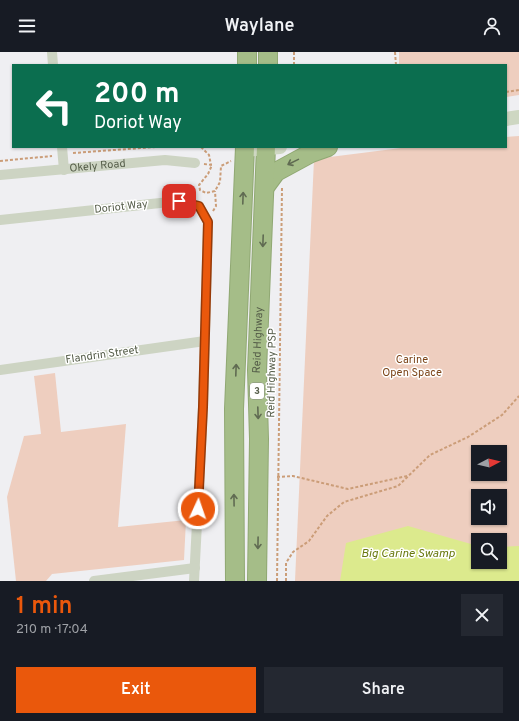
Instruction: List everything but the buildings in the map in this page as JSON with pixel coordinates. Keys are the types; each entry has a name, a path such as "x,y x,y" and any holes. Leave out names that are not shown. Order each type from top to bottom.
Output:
{"highway":[{"path":"247,52 247,64"},
{"path":"268,52 268,64"},
{"name":"Reid Highway","path":"257,581 259,439 257,370 264,187 271,148"},
{"path":"264,187 276,172 299,159 326,148"},
{"name":"Reid Highway","path":"235,581 234,409 244,153"}],"main road":[{"path":"507,119 519,117"},
{"path":"244,153 266,148"}],"street":[{"path":"52,52 53,64"},
{"path":"62,150 64,170"},
{"name":"Okely Road","path":"0,175 165,160 195,163"},
{"name":"Doriot Way","path":"0,220 179,201 199,206 208,222"},
{"path":"194,581 205,341 208,222"},
{"name":"Flandrin Street","path":"0,370 205,341"},
{"path":"94,581 195,568"}],"path":[{"path":"294,52 294,64"},
{"path":"395,52 396,64"},
{"path":"507,92 519,90"},
{"path":"0,162 62,150 125,148"},
{"path":"202,148 209,155 212,165 208,174 199,185 200,190 206,193 215,191"},
{"path":"208,222 216,206 215,191 220,182 220,166 244,153"},
{"path":"195,163 212,165"},
{"name":"Reid Highway PSP","path":"277,581 277,477 283,181"},
{"path":"286,581 286,563 293,552 314,536 328,516 344,502 398,486 430,455 468,437 502,415 519,396"},
{"path":"277,477 293,476 348,489 408,476"}],"green space":[{"path":"399,52 519,52 519,95 507,97 507,64 399,64"},
{"name":"Carine Open Space","path":"519,136 519,581 295,581 314,159 401,148 507,148 507,137"},
{"path":"55,373 61,432 126,424 118,527 186,520 184,560 52,574 46,581 16,581 7,497 24,436 41,434 34,376"}],"water":[{"name":"Big Carine Swamp","path":"408,526 471,544 471,569 507,569 507,547 519,546 519,581 340,581 346,543"}],"route":[{"path":"179,201 199,206 208,222 203,407 198,509"}]}
